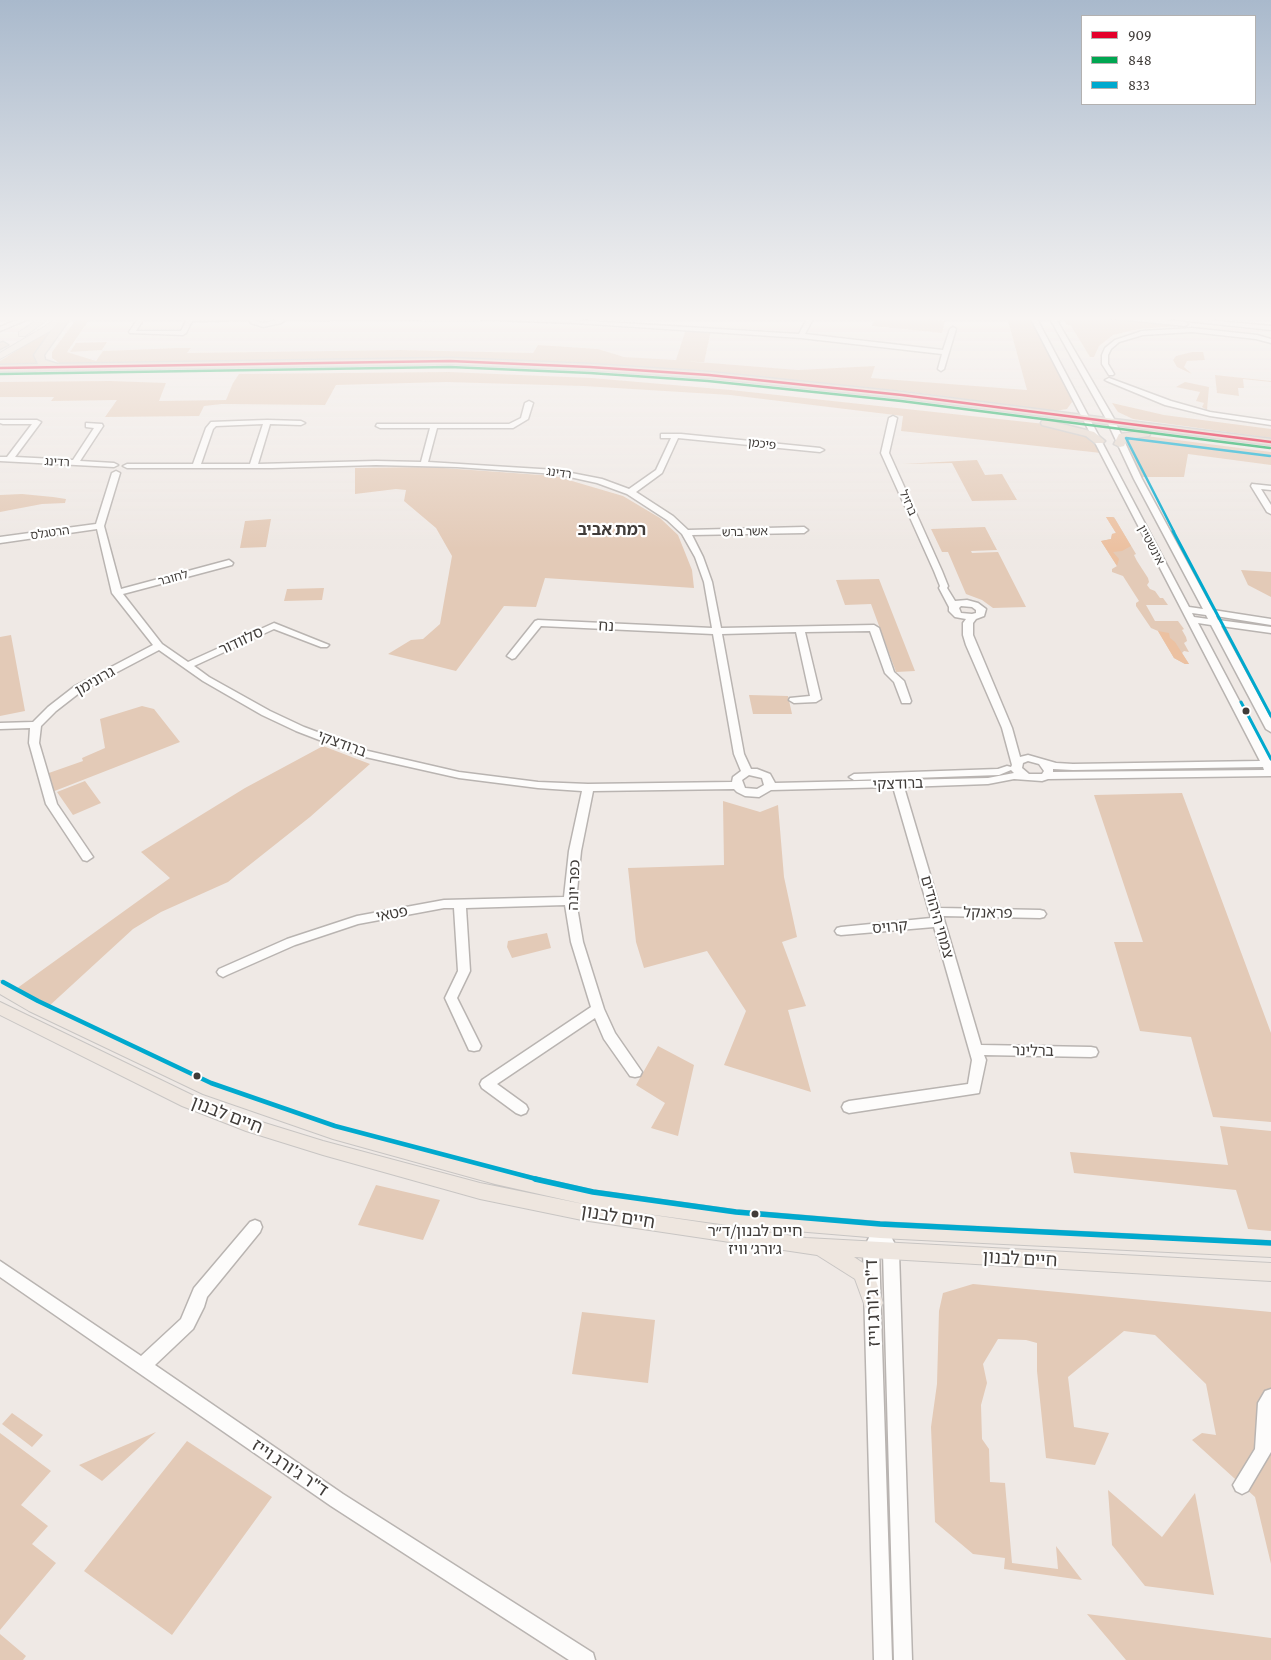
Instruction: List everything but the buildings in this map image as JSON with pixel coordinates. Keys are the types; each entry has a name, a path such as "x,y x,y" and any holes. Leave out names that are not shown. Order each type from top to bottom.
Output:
{"highway":[{"path":"796,394 1044,422 1113,426 1271,442"},
{"path":"892,394 951,401 1090,424"},
{"path":"1104,408 1118,418 1149,430 1271,450"},
{"path":"1044,422 1090,434 1099,441"},
{"path":"1120,444 1123,436 1149,430"}],"main road":[{"name":"חיים לבנון","path":"0,987 35,1007 209,1089 333,1132 495,1176 592,1198 735,1218 880,1230 1271,1249"},
{"name":"חיים לבנון","path":"0,1008 188,1100 252,1126 322,1148 480,1191 563,1208 806,1246 1271,1272"},
{"path":"806,1246 842,1259 862,1273 867,1281 873,1303"}],"street":[{"name":"אינשטיין","path":"1074,394 1130,505 1270,768"},
{"name":"אינשטיין","path":"1096,394 1120,444 1210,617 1271,729"},
{"path":"1149,394 1168,403 1210,414 1271,423"},
{"path":"380,426 510,426 524,419 529,404"},
{"name":"ברזיל","path":"893,418 885,452 944,586 943,588 971,644 1007,728 1016,765"},
{"path":"3,422 37,422 4,459"},
{"path":"253,466 267,422"},
{"path":"196,466 210,428 214,424 300,423"},
{"path":"74,463 99,426 89,425"},
{"path":"424,464 434,426"},
{"name":"פיכמן","path":"664,436 820,450"},
{"path":"630,492 659,471 674,437"},
{"name":"רדינג","path":"4,459 74,463 118,470"},
{"name":"רדינג","path":"0,464 118,470 196,466 424,464 556,472 599,481 630,492 670,518 686,533 699,557 708,582 739,754 747,772"},
{"path":"100,526 118,470"},
{"path":"1271,488 1254,486 1271,512"},
{"name":"הרטגלס","path":"0,540 100,526"},
{"name":"ברודצקי","path":"100,526 117,593 159,646 187,666 266,713 300,729 365,754 459,775 538,785 588,788 737,785"},
{"name":"אשר ברש","path":"686,533 804,530"},
{"name":"לחובר","path":"117,593 229,563"},
{"path":"944,586 951,593 967,602"},
{"path":"967,602 959,603 955,610 961,616 973,617"},
{"name":"ברזיל","path":"967,602 975,604 981,609 981,614 973,617 967,627 971,644"},
{"path":"1185,608 1210,617 1271,630"},
{"path":"1190,619 1210,617 1271,622"},
{"name":"נח","path":"512,656 538,623 716,630"},
{"name":"סלוודור","path":"187,666 274,626 324,645"},
{"path":"716,630 874,628 890,673 899,681 906,701"},
{"path":"794,700 816,700 800,630"},
{"name":"גרונימן","path":"36,725 52,709 80,688 159,646"},
{"path":"0,726 36,725 34,743 52,804 86,858"},
{"name":"ברזיל","path":"1007,728 1026,753 1038,760"},
{"path":"1234,764 1247,757 1252,751 1250,732"},
{"name":"ברודצקי","path":"769,783 999,772 1016,765 1022,759 1038,760"},
{"path":"1038,760 1055,766 1073,767 1234,764 1270,768"},
{"path":"1038,760 1049,771 1046,776"},
{"path":"1016,765 1018,772 1026,777"},
{"path":"1046,776 1270,768"},
{"path":"747,772 762,774 769,783 763,792 754,793 741,790 736,782 739,776 747,772"},
{"name":"ברודצקי","path":"769,783 898,784 988,781 1014,776 1037,779 1046,776"},
{"name":"צמחי היהודים","path":"849,1107 974,1089 978,1060 976,1050 898,784"},
{"name":"כפר יונה","path":"588,788 575,851 570,901 577,942 598,1009 609,1034 635,1072"},
{"name":"פטאי","path":"223,972 291,942 357,920 444,904 570,901"},
{"path":"460,904 464,970 451,998 474,1046"},
{"name":"פראנקל","path":"937,917 1040,914"},
{"name":"קרויס","path":"841,931 937,917"},
{"path":"521,1109 487,1084 598,1009"},
{"name":"ברלינר","path":"976,1050 1091,1052"},
{"path":"142,1367 187,1324 196,1307 200,1293 255,1227"},
{"name":"ד\"ר ג'ורג וייז","path":"880,1230 871,1250 883,1660"},
{"name":"ד\"ר ג'ורג וייז","path":"880,1230 890,1252 903,1660"},
{"name":"ד\"ר ג'ורג וייז","path":"0,1268 330,1495 586,1660"},
{"path":"1242,1484 1263,1452 1266,1403 1271,1398"}],"shaded area":[{"path":"0,394 162,394 159,401 226,400 228,394 331,394 325,405 222,404 204,406 199,416 105,417 117,400 51,401 54,397 0,397"},
{"path":"721,394 772,394 1045,424 1080,432 1094,440 1101,453 901,431 903,416"},
{"path":"930,394 1070,394 1072,402 1067,409 1055,411"},
{"path":"1199,394 1208,394 1207,410 1202,407 1204,403 1196,401"},
{"path":"1112,403 1164,415 1271,429 1271,438 1133,419 1118,412"},
{"path":"1146,436 1271,452 1271,465 1188,454 1184,477 1140,477 1124,440 1126,438"},
{"path":"977,460 985,475 1002,474 1017,500 972,501 952,463 902,464"},
{"path":"430,467 555,476 623,496 660,518 678,535 692,570 694,588 545,578 536,607 504,606 456,671 388,654 411,640 423,639 440,624 452,556 436,528 404,501 406,490 396,489 355,494 355,468"},
{"path":"22,494 66,499 65,503 42,504 0,512 0,495"},
{"path":"1106,517 1114,517 1148,578 1149,582 1147,585 1160,598 1163,598 1168,605 1146,605 1155,621 1178,621 1184,629 1182,630 1187,641 1184,643 1189,652 1184,651 1182,653 1189,664 1174,658 1158,631 1151,628 1136,606 1136,603 1139,601 1123,576 1112,572 1112,569 1117,566 1101,541 1111,539 1112,534 1116,533"},
{"path":"1106,517 1115,519 1131,546 1122,551 1113,552 1119,559 1117,566 1101,541 1111,539 1112,534 1116,533"},
{"path":"271,519 266,547 240,548 245,521"},
{"path":"985,527 997,550 971,551 972,553 998,552 1026,607 993,608 982,600 966,594 948,552 942,552 931,529"},
{"path":"1241,570 1271,572 1271,597 1248,585"},
{"path":"879,579 915,671 896,672 871,604 845,605 836,580"},
{"path":"324,588 322,600 284,601 287,589"},
{"path":"1158,631 1169,633 1170,638 1175,642 1189,664 1174,658"},
{"path":"11,635 25,711 0,716 0,637"},
{"path":"749,695 788,696 792,714 753,714"},
{"path":"142,706 154,709 180,742 52,792 46,774 83,761 82,758 105,748 100,719"},
{"path":"323,746 370,764 310,817 228,882 161,912 133,929 48,1007 16,989 170,878 141,852 245,788"},
{"path":"85,781 101,803 73,815 57,792"},
{"path":"1182,793 1271,1033 1271,1122 1213,1117 1191,1037 1140,1031 1114,942 1143,942 1094,795"},
{"path":"723,801 760,812 778,805 784,877 797,937 782,942 806,1006 788,1010 811,1092 724,1065 746,1011 707,951 644,968 636,942 628,868 724,865"},
{"path":"547,933 551,948 512,958 507,947 508,941"},
{"path":"658,1046 694,1065 678,1136 651,1128 665,1103 636,1085"},
{"path":"1220,1126 1271,1131 1271,1231 1248,1229 1236,1190 1074,1173 1070,1152 1228,1165"},
{"path":"376,1185 440,1200 423,1240 358,1225"},
{"path":"973,1284 1271,1312 1271,1564 1255,1497 1192,1440 1202,1433 1216,1435 1206,1384 1155,1335 1124,1331 1068,1377 1074,1427 1109,1433 1095,1465 1046,1458 1037,1371 1037,1343 1026,1340 998,1339 983,1364 987,1383 981,1405 982,1439 989,1449 990,1482 1005,1483 1012,1563 1058,1569 1056,1546 1082,1580 1004,1569 1005,1558 973,1554 935,1522 931,1427 937,1384 939,1311 943,1293"},
{"path":"582,1312 655,1320 648,1383 572,1374"},
{"path":"12,1413 43,1435 32,1447 2,1424"},
{"path":"156,1432 102,1481 79,1465"},
{"path":"0,1433 51,1471 21,1505 48,1526 32,1544 56,1563 0,1630"},
{"path":"187,1441 272,1497 172,1635 84,1571"},
{"path":"1108,1490 1162,1537 1195,1493 1214,1595 1145,1586 1112,1545"},
{"path":"1087,1614 1271,1638 1271,1660 1126,1660"},
{"path":"0,1634 26,1656 23,1660 0,1660"}],"transit line":[{"name":"848","path":"838,394 1270,448"},
{"name":"909","path":"897,394 1271,442"},
{"name":"833","path":"1270,456 1126,438 1222,626 1271,716"},
{"name":"833","path":"1241,702 1271,759"},
{"name":"833","path":"3,982 38,1001 211,1083 335,1126 497,1170 593,1192 736,1212 880,1224 1271,1243"}],"place":[{"name":"חיים לבנון/ד״ר ג׳ורג׳ וויז","path":"755,1214"}],"district":[{"name":"רמת אביב","path":"612,530"}]}
